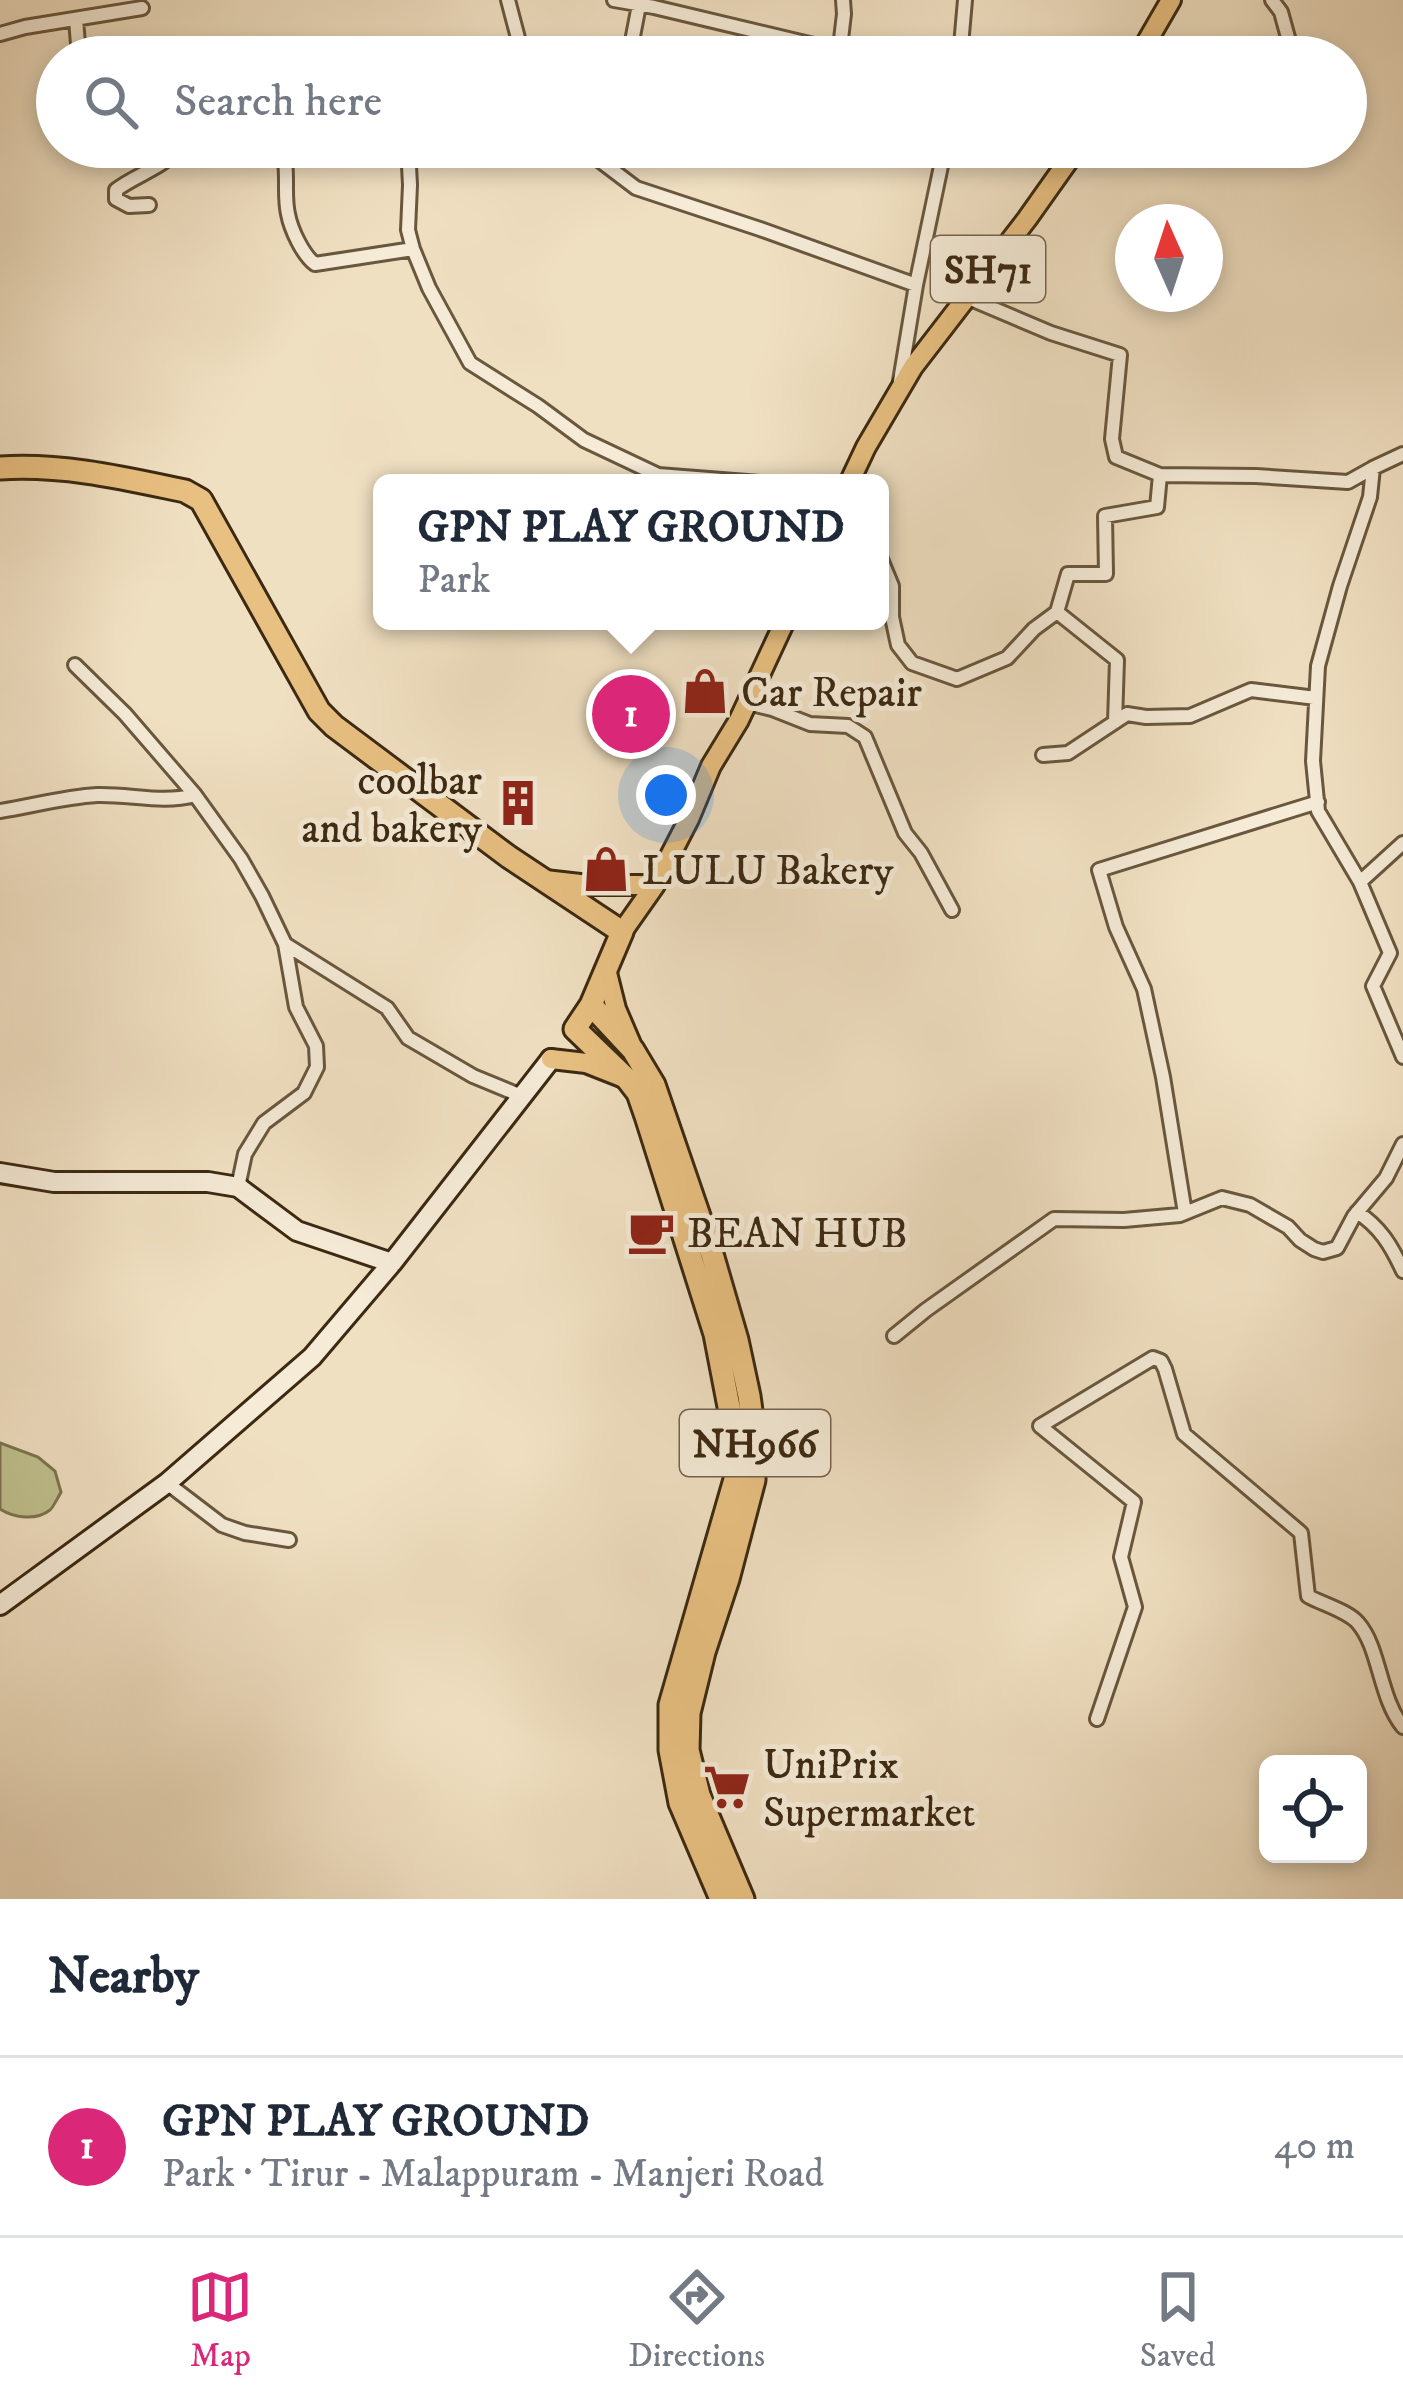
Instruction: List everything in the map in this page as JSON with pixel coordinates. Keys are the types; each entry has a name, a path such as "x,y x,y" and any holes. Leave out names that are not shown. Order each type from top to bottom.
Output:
{"highway":[{"path":"0,468 79,469 185,490 201,500 319,711 334,727 509,857 622,932 591,1005 575,1029"},
{"name":"NH966","path":"591,1005 633,1050 654,1085 737,1340 755,1440 754,1480 689,1713 688,1750 699,1795 743,1899"},
{"name":"NH966","path":"575,1029 638,1094 715,1334 735,1438 736,1476 670,1705 670,1750 680,1803 721,1899"}],"main road":[{"path":"1150,36 1171,0"},
{"name":"SH71","path":"854,474 898,390 1062,168"},
{"path":"622,932 655,885 781,630"},
{"path":"545,880 655,885"},
{"path":"606,968 633,1050"},
{"path":"0,1605 167,1483 312,1357 392,1263 575,1029"},
{"path":"551,1059 586,1063 628,1080"},
{"path":"0,1173 54,1183 208,1182 238,1187 297,1231 392,1263"}],"street":[{"path":"508,0 517,36"},
{"path":"614,0 773,36"},
{"path":"841,36 843,0"},
{"path":"962,36 965,0"},
{"path":"1272,0 1281,12 1287,36"},
{"path":"631,36 635,3"},
{"path":"0,34 142,8"},
{"path":"76,19 77,36"},
{"path":"149,205 129,206 116,199 116,190 154,168"},
{"path":"286,168 287,214 304,256 315,264 413,249"},
{"path":"409,168 408,230 413,249 470,363 584,440 656,474"},
{"path":"610,168 636,188 916,285"},
{"path":"898,390 941,168"},
{"path":"966,298 1120,355 1112,439 1115,457 1160,475 1348,482 1403,454"},
{"path":"1372,469 1370,497 1318,666 1314,806 1360,882 1390,953 1373,986 1403,1057"},
{"path":"889,579 898,645 912,663 957,679 1007,658 1057,612 1068,574 1106,574 1106,516 1156,507 1160,475"},
{"path":"1057,612 1118,660 1115,722"},
{"path":"75,665 195,795 241,860 285,944 296,1006 316,1046 316,1067 304,1093 264,1124 245,1154 238,1187"},
{"path":"1043,754 1068,753 1127,714 1190,716 1251,690 1316,698"},
{"path":"747,703 810,724 848,726 865,736 905,833 952,910"},
{"path":"0,811 76,796 172,801 195,795"},
{"path":"1186,1213 1144,988 1116,927 1099,870 1314,806"},
{"path":"1360,882 1403,843"},
{"path":"285,944 387,1008 407,1038 473,1076 524,1097"},
{"path":"894,1336 1054,1219 1124,1220 1186,1213 1222,1198 1238,1200 1272,1217 1323,1252 1337,1248 1357,1212 1386,1178 1403,1144"},
{"path":"1357,1212 1384,1235 1403,1270"},
{"path":"1097,1719 1135,1607 1121,1557 1134,1502 1040,1426 1154,1358 1165,1369 1184,1434 1301,1533 1308,1596 1357,1621 1376,1661 1386,1700 1403,1727"},
{"path":"167,1483 222,1526 289,1540"}],"green space":[{"path":"0,1443 38,1457 55,1471 61,1492 50,1510 25,1517 0,1509"}],"place":[{"name":"Car Repair","path":"705,691"},
{"name":"GPN PLAY GROUND","path":"631,714"},
{"name":"coolbar and bakery","path":"518,803"},
{"name":"LULU Bakery","path":"606,869"},
{"name":"BEAN HUB","path":"651,1232"},
{"name":"UniPrix Supermarket","path":"727,1787"}]}
